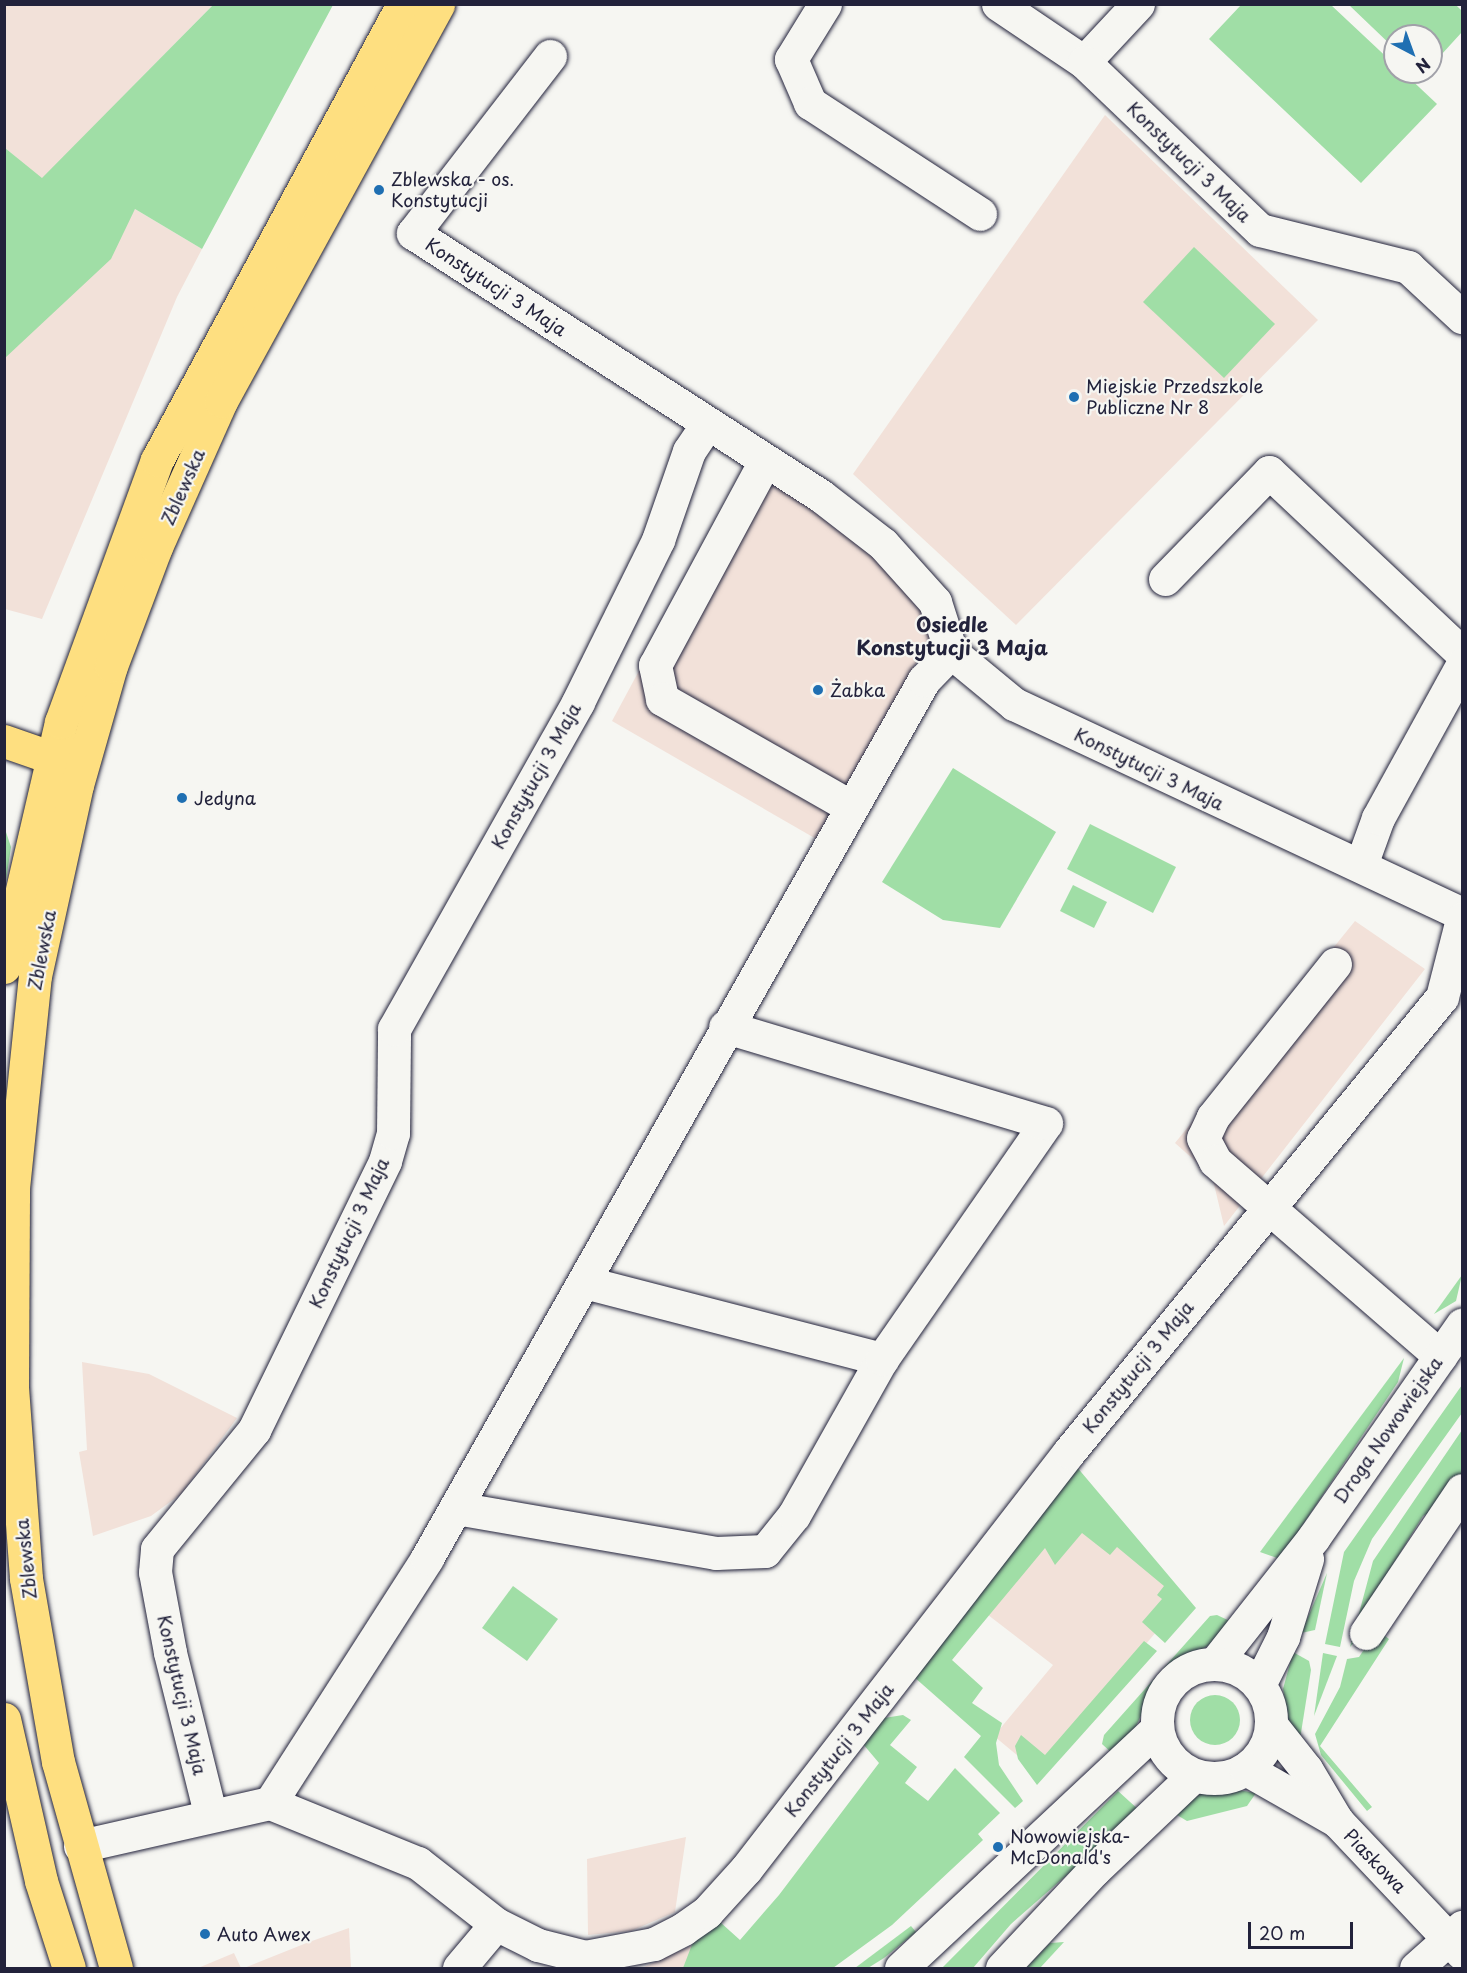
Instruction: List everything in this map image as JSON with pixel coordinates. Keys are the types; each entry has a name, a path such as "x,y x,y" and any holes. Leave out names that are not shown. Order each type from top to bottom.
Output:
{"main road":[{"name":"Zblewska","path":"116,1968 58,1762 26,1578 11,1319 22,1075 35,976 67,763 94,621 157,460 403,4"},
{"name":"Zblewska","path":"4,967 67,763 156,547 221,401 438,4"},
{"path":"4,741 67,763"},
{"path":"4,1719 41,1881 69,1968"}],"street":[{"path":"825,4 791,59 810,103 980,214"},
{"name":"Konstytucji 3 Maja","path":"998,4 1084,62 1260,230 1408,267 1462,317"},
{"path":"1084,62 1138,4"},
{"name":"Konstytucji 3 Maja","path":"550,56 413,232 706,426 765,461 883,544 935,602 951,652 1014,704 1312,848 1360,865 1462,914"},
{"name":"Konstytucji 3 Maja","path":"210,1812 170,1652 155,1572 157,1549 254,1430 385,1161 393,1134 394,1029 578,702 658,540 689,451 706,426"},
{"path":"765,461 655,665 662,699 851,807"},
{"path":"1165,579 1269,472 1462,653"},
{"path":"80,1846 210,1812 270,1803 456,1508 725,1027 924,680 951,652"},
{"path":"1360,865 1378,818 1462,666"},
{"name":"Konstytucji 3 Maja","path":"270,1803 418,1863 496,1924 538,1945 585,1957 654,1944 707,1912 1270,1204 1442,997 1462,919"},
{"path":"1335,964 1213,1117 1203,1138 1215,1161 1270,1204 1440,1356"},
{"path":"456,1508 716,1553 765,1551 794,1515 882,1359 1046,1123 725,1027"},
{"path":"584,1282 882,1359"},
{"name":"Droga Nowowiejska","path":"1215,1664 1314,1537 1462,1325"},
{"path":"1366,1633 1462,1490"},
{"name":"Droga Nowowiejska","path":"1259,1685 1283,1637 1314,1537"},
{"path":"901,1968 1156,1729 1165,1690 1178,1676 1215,1664 1240,1670 1259,1685 1272,1726 1264,1751 1246,1770 1221,1779 1194,1775 1176,1765 1156,1729"},
{"name":"Piaskowa","path":"1272,1726 1306,1769 1336,1821"},
{"name":"Piaskowa","path":"1246,1770 1336,1821 1458,1940"},
{"path":"1002,1968 1094,1870 1194,1775"},
{"path":"459,1968 496,1924"},
{"path":"1416,1968 1458,1940"}],"shaded area":[{"path":"4,5 213,5 42,179 5,148"},
{"name":"Miejskie Przedszkole Publiczne Nr 8","path":"1105,115 1318,320 1016,625 853,474"},
{"path":"135,209 202,249 177,297 42,619 5,609 4,358 109,255"},
{"path":"747,470 794,494 860,544 927,608 931,636 818,840 612,721"},
{"path":"1355,921 1425,969 1224,1226 1212,1176 1175,1143"},
{"path":"82,1362 149,1374 237,1418 181,1494 151,1516 93,1536 79,1452 87,1450"},
{"path":"1062,1499 1185,1598 1037,1772 994,1736 1053,1665 979,1608"},
{"path":"686,1837 675,1912 631,1931 588,1935 587,1859"},
{"path":"349,1928 351,1968 244,1968 309,1942"},
{"path":"697,1943 696,1968 642,1968"},
{"path":"234,1953 241,1968 198,1968"}],"green space":[{"path":"213,5 333,5 202,249 135,209 111,259 5,358 5,148 42,178"},
{"path":"1241,5 1331,5 1383,54 1383,84 1416,84 1437,104 1361,183 1209,39"},
{"path":"1349,5 1456,5 1462,11 1462,32 1443,53 1443,24 1383,24 1383,38"},
{"path":"1194,247 1275,324 1224,378 1143,302"},
{"path":"953,768 1056,832 1000,928 943,920 882,882"},
{"path":"1090,824 1176,867 1153,913 1067,869"},
{"path":"4,826 11,847 4,895"},
{"path":"1073,885 1107,902 1094,928 1060,911"},
{"path":"1462,1275 1456,1301 1434,1314"},
{"path":"1404,1358 1398,1382 1280,1559 1260,1552"},
{"path":"1462,1385 1462,1413 1372,1539 1354,1581 1340,1647 1325,1644 1344,1552"},
{"path":"1462,1430 1462,1477 1444,1504 1423,1516 1392,1566 1365,1630 1350,1647 1373,1561"},
{"path":"1076,1466 1196,1608 1165,1643 1142,1622 1162,1599 1157,1595 1164,1586 1117,1547 1110,1555 1082,1533 1055,1565 1045,1548 952,1660 983,1688 972,1703 1002,1723 996,1743 999,1765 1023,1801 1015,1808 964,1757 981,1736 914,1677"},
{"path":"1327,1573 1315,1630 1301,1633"},
{"path":"513,1586 558,1619 527,1661 482,1628"},
{"path":"1217,1615 1234,1623 1221,1639 1162,1670 1132,1735 1114,1755 1102,1744 1104,1735 1210,1616"},
{"path":"1377,1630 1389,1639 1320,1746 1372,1807 1367,1811 1321,1755 1315,1734 1340,1687 1347,1659 1359,1657"},
{"path":"1144,1641 1157,1651 1037,1785 1018,1759 1015,1746 1021,1735 1045,1755"},
{"path":"1293,1652 1309,1661 1311,1670 1300,1739 1289,1723 1283,1689"},
{"path":"1323,1653 1337,1656 1314,1716"},
{"path":"1210,1695 1220,1695 1233,1702 1240,1715 1240,1725 1233,1738 1220,1745 1210,1745 1201,1741 1194,1734 1190,1725 1190,1715 1194,1706 1201,1699"},
{"path":"903,1715 911,1720 890,1745 917,1767 905,1783 928,1801 955,1768 1000,1813 978,1834 983,1840 892,1925 833,1968 683,1968 693,1942 720,1922 740,1940 779,1895 879,1763 863,1744 884,1718"},
{"path":"1232,1789 1256,1793 1247,1806 1187,1821 1172,1812 1202,1793"},
{"path":"1118,1791 1140,1811 1011,1924 973,1968 942,1968"},
{"path":"911,1926 916,1932 884,1958 868,1968 855,1968"},
{"path":"1064,1942 1040,1968 1026,1968 1050,1943"}],"place":[{"name":"Zblewska - os. Konstytucji","path":"379,190"},
{"name":"Miejskie Przedszkole Publiczne Nr 8","path":"1074,397"},
{"name":"Żabka","path":"818,690"},
{"name":"Jedyna","path":"182,798"},
{"name":"Nowowiejska- McDonald's","path":"998,1847"},
{"name":"Auto Awex","path":"205,1934"}],"district":[{"name":"Osiedle Konstytucji 3 Maja","path":"952,636"}]}
